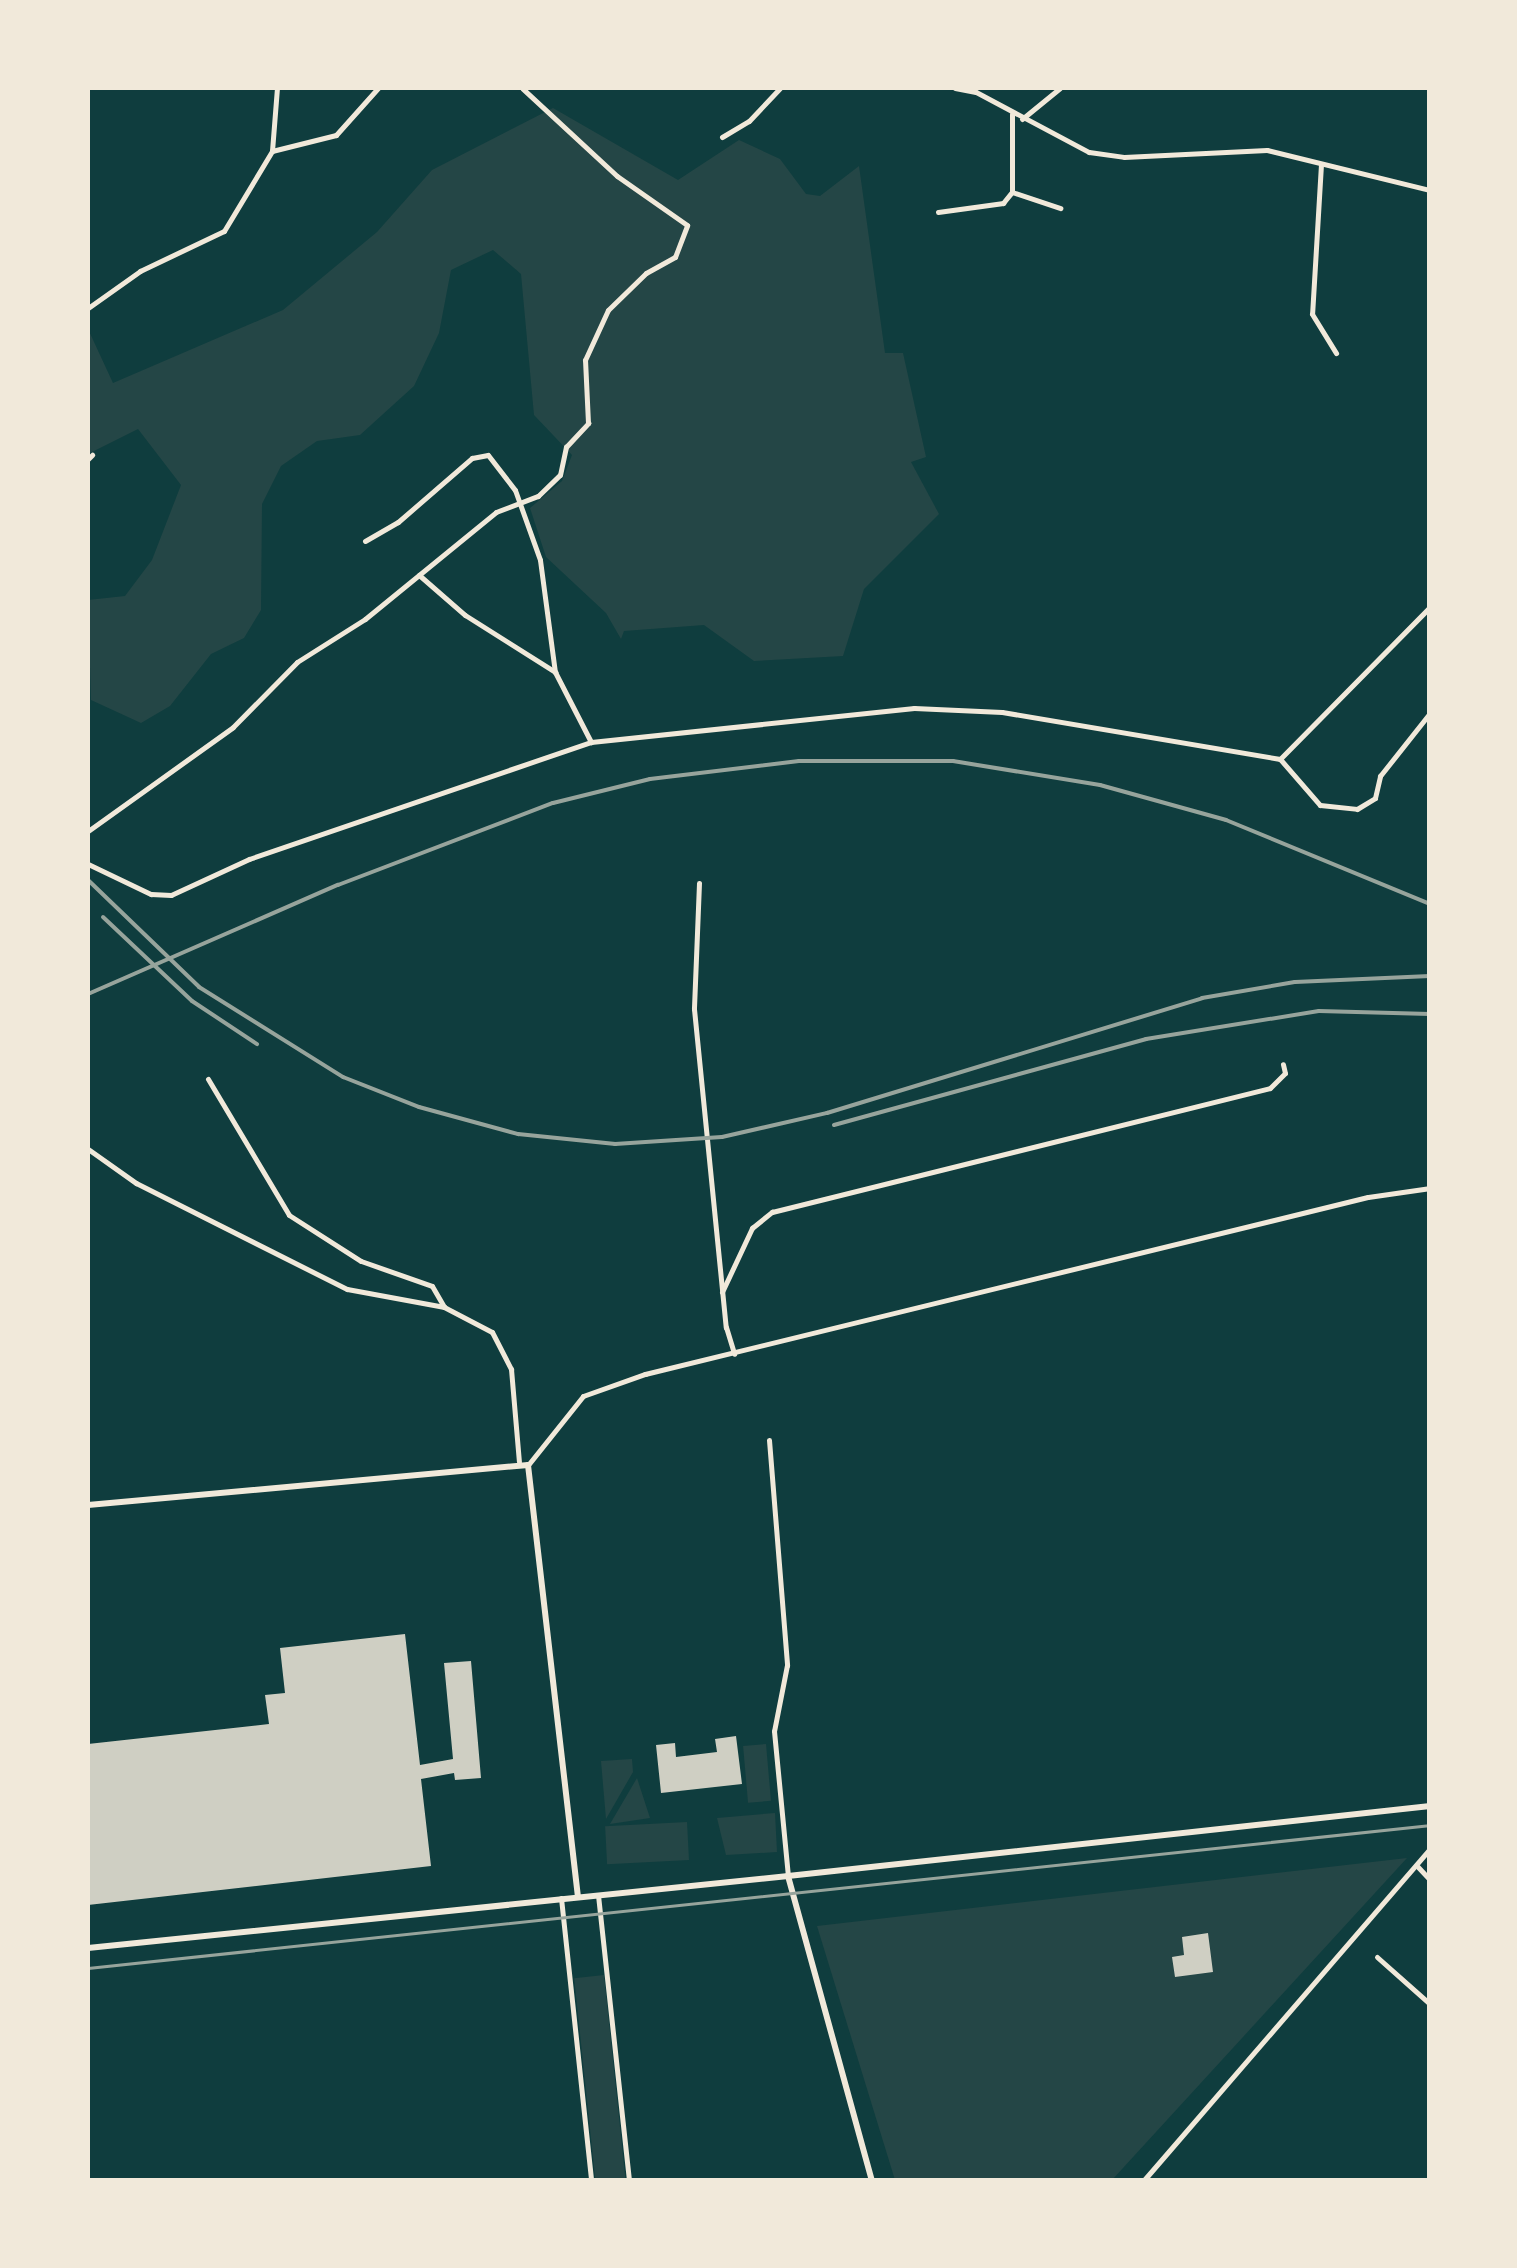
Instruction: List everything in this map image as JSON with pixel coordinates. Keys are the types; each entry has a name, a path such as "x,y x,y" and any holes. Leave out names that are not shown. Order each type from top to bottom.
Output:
{"street":[{"path":"88,308 140,271 224,230 272,151 277,88"},
{"path":"272,151 336,135 378,88"},
{"path":"88,831 233,727 297,662 419,575 496,512 520,503 560,475 566,447 588,424 585,360 613,300 675,256 687,225 602,164 522,88"},
{"path":"722,137 749,121 780,88"},
{"path":"955,88 1106,154 1267,150 1430,190"},
{"path":"1022,119 1060,88"},
{"path":"938,212 1004,202 1012,192 1012,114"},
{"path":"1321,164 1312,314 1336,353"},
{"path":"1012,192 1060,208"},
{"path":"365,541 480,454 509,480 520,503 540,560 556,672 591,742"},
{"path":"419,575 465,615 556,672"},
{"path":"1280,759 1430,607"},
{"path":"88,864 151,894 171,895 249,859 591,742 914,708 1002,712 1280,759 1320,806 1357,809 1375,798 1380,776 1430,713"},
{"path":"700,883 694,1009 722,1292 734,1354"},
{"path":"722,1292 752,1228 772,1212 1270,1088 1285,1074 1283,1064"},
{"path":"208,1079 289,1215 336,1248 432,1286 444,1307"},
{"path":"88,1148 120,1174 348,1289 444,1307 492,1332 504,1346 523,1464 578,1895"},
{"path":"88,1505 523,1464 583,1396 734,1354 1368,1197 1430,1188"},
{"path":"769,1440 787,1665 774,1731 788,1876 872,2180"},
{"path":"88,1948 1430,1806"},
{"path":"1144,2180 1430,1848"},
{"path":"1417,1867 1430,1880"},
{"path":"598,1893 629,2180"},
{"path":"561,1898 591,2180"},
{"path":"1377,1957 1430,2004"}],"shaded area":[{"path":"553,108 678,180 739,140 780,159 806,194 820,196 859,166 885,353 903,353 926,457 911,462 939,514 864,589 843,656 754,661 704,625 624,631 621,639 606,613 546,557 530,508 562,481 572,455 534,415 521,274 493,250 451,270 439,333 414,386 360,435 317,441 281,466 262,504 261,610 244,638 211,654 170,706 141,723 91,700 88,600 125,596 152,560 181,485 138,429 88,454 88,329 113,383 283,310 377,232 432,170"},
{"path":"766,1744 771,1801 748,1803 743,1746"},
{"path":"632,1759 633,1772 606,1819 601,1761"},
{"path":"637,1778 650,1818 610,1824"},
{"path":"775,1813 777,1852 726,1855 717,1818"},
{"path":"687,1822 689,1860 607,1864 605,1826"},
{"path":"1407,1858 1112,2180 895,2180 817,1926"},
{"path":"604,1975 626,2180 595,2180 574,1978"}],"building":[{"path":"405,1634 420,1765 453,1759 444,1663 471,1661 481,1778 455,1780 454,1773 421,1779 431,1866 88,1905 88,1744 269,1724 265,1695 285,1693 280,1648"},
{"path":"736,1736 742,1784 661,1793 656,1745 675,1743 676,1757 717,1752 715,1739"},
{"path":"1208,1933 1213,1972 1175,1977 1172,1957 1184,1955 1182,1937"}],"tram line":[{"path":"88,1968 1430,1825"}],"railway":[{"path":"88,994 338,885 553,803 650,779 799,761 953,761 1100,785 1226,820 1430,904"},
{"path":"88,880 199,987 343,1077 419,1107 518,1134 615,1144 722,1137 827,1113 1202,998 1295,982 1430,976"},
{"path":"103,917 192,1001 257,1044"},
{"path":"834,1125 1146,1039 1319,1011 1430,1014"}]}
